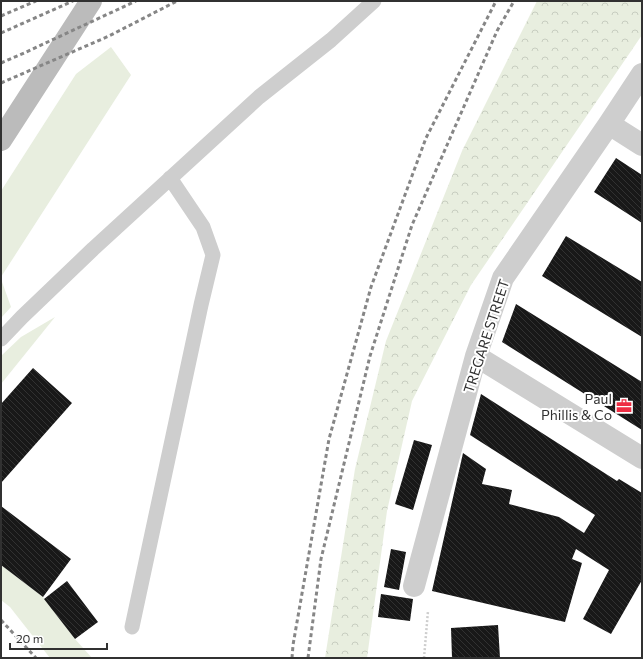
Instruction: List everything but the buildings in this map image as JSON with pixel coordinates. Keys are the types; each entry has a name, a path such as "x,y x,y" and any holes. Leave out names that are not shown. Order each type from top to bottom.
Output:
{"main road":[{"path":"1,140 91,1"}],"street":[{"name":"TREGARE STREET","path":"414,586 476,356 503,278 642,74"},
{"path":"609,124 642,145"},
{"path":"476,356 642,458"}],"lane":[{"path":"1,339 67,273 259,97 331,40 374,1"},
{"path":"132,627 213,254 203,227 170,178"}],"path":[{"path":"414,586 429,606 424,658"}],"green space":[{"path":"537,1 642,1 642,35 471,285 412,401 387,511 367,658 325,658 355,469 386,341 462,151"},
{"path":"111,47 131,75 1,277 1,191 76,74"},
{"path":"1,279 11,307 1,318"},
{"path":"55,317 1,384 1,356 21,337"},
{"path":"1,565 43,597 75,639 92,658 50,658 10,607 1,600"}],"railway":[{"path":"1,16 36,1"},
{"path":"1,33 73,1"},
{"path":"1,63 136,1"},
{"path":"1,83 109,36 177,1"},
{"path":"292,658 329,439 371,287 426,138 496,1"},
{"path":"308,658 321,559 370,356 412,225 497,31 514,1"},
{"path":"1,620 36,658"}],"place":[{"name":"Paul Phillis & Co","path":"624,406"}]}
